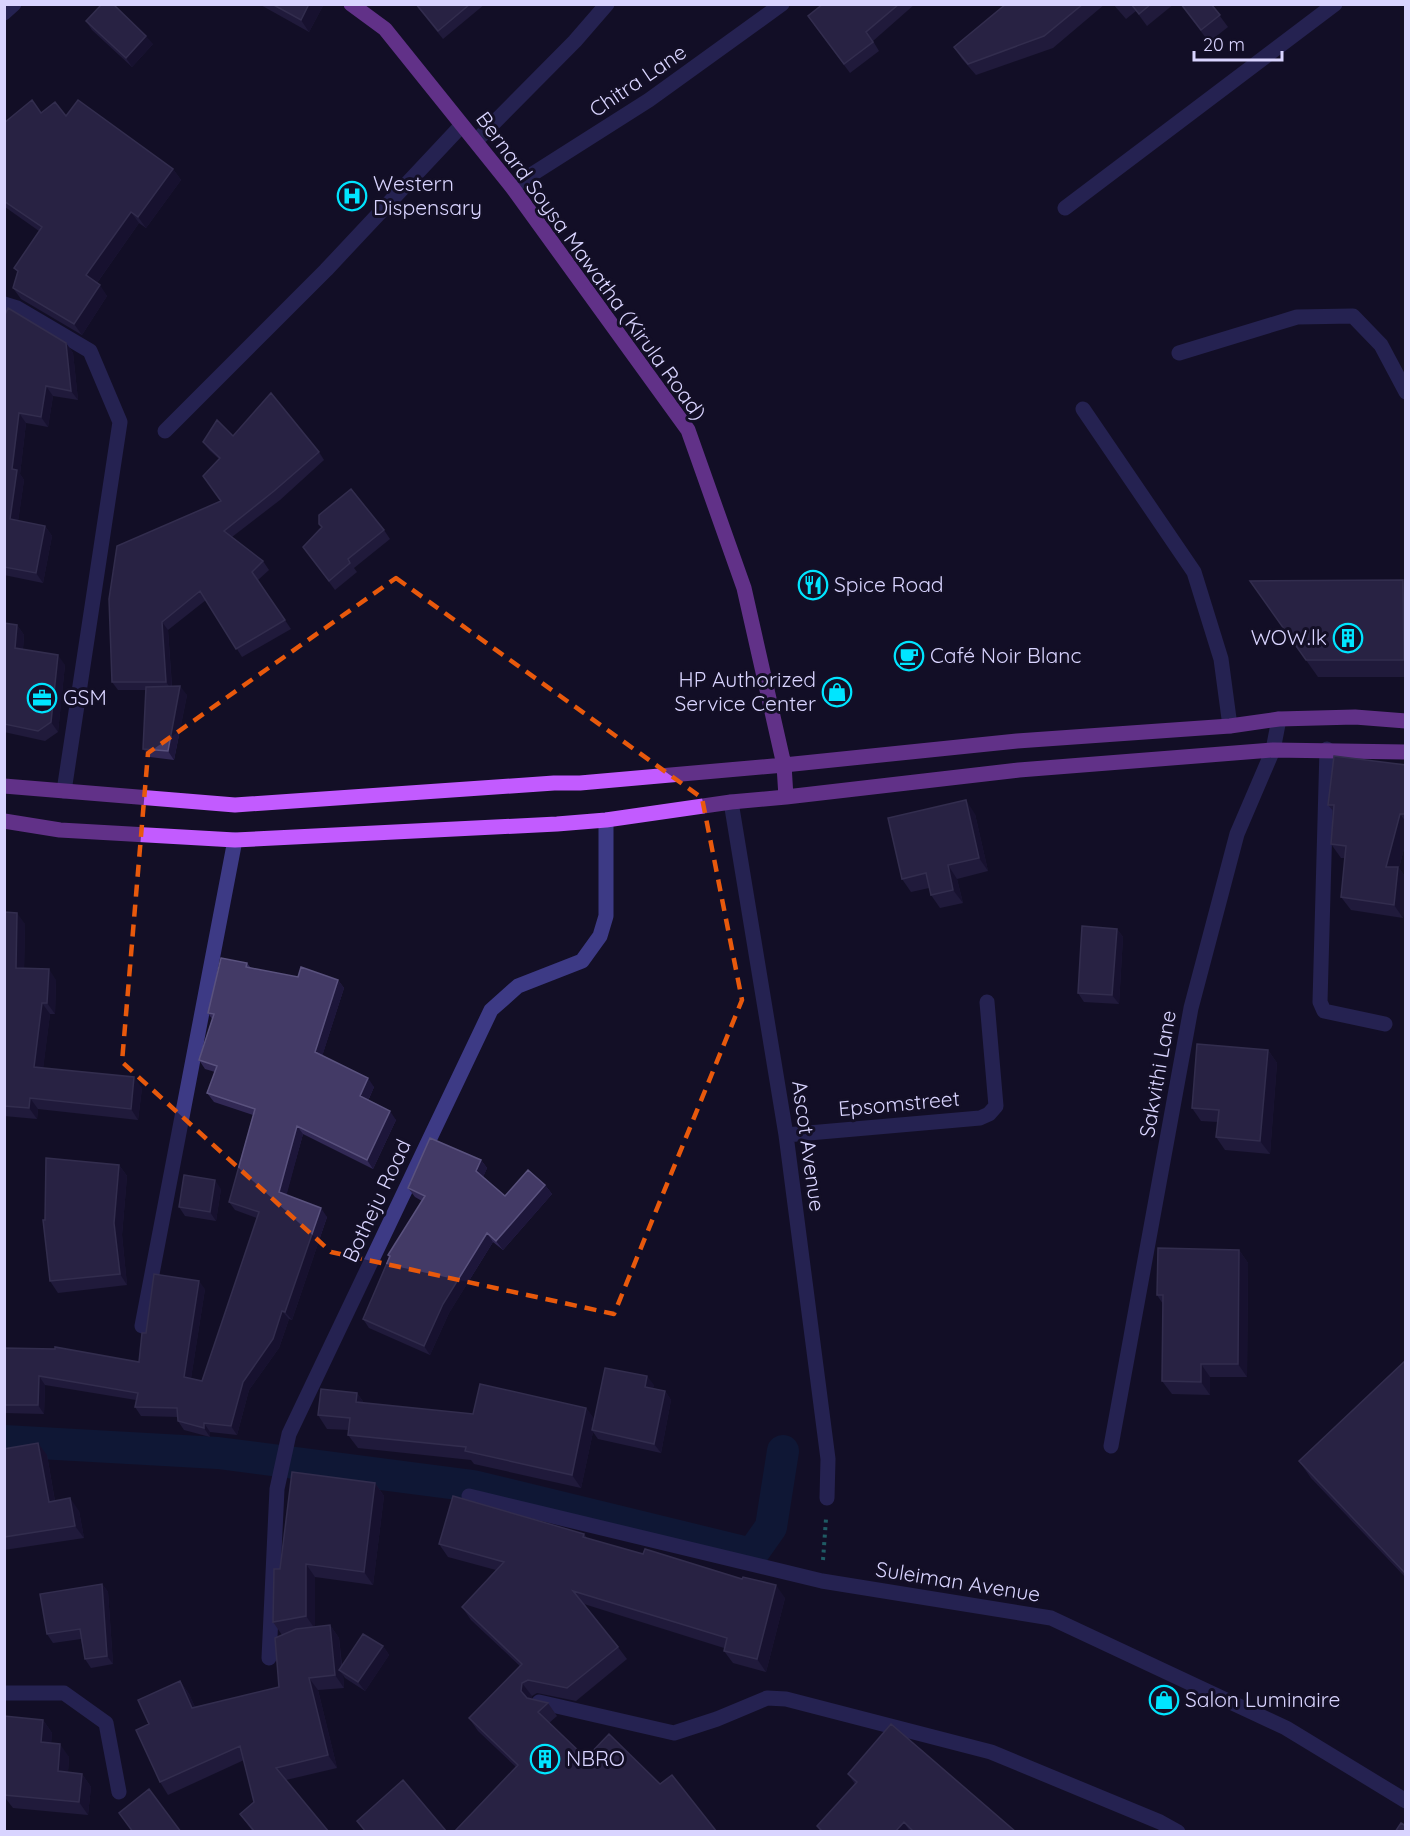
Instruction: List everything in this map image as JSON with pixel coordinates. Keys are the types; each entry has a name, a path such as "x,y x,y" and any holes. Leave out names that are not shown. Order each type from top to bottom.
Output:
{"main road":[{"name":"Bernard Soysa Mawatha (Kirula Road)","path":"351,4 385,29 476,141 688,429 744,588 784,765 786,797"},
{"path":"4,786 236,805 580,783 1017,741 1230,726 1279,719 1355,717 1406,721"},
{"path":"4,821 60,830 235,840 606,820 731,802 1019,770 1273,750 1327,749 1406,752"}],"street":[{"path":"4,14 14,4"},
{"path":"476,141 575,41 608,4"},
{"path":"1065,208 1335,4"},
{"name":"Chitra Lane","path":"512,187 649,100 776,7"},
{"path":"165,431 326,270 462,125"},
{"path":"4,304 17,308 90,351 120,422 64,791"},
{"path":"1179,353 1297,316 1353,316 1381,345 1406,392"},
{"path":"1083,409 1194,572 1221,659 1230,726"},
{"name":"Sakvithi Lane","path":"1111,1446 1191,1008 1237,834 1273,750 1279,719"},
{"path":"1327,749 1320,1002 1324,1011 1385,1024"},
{"name":"Ascot Avenue","path":"731,802 786,1135 828,1459 827,1498"},
{"name":"Botheju Road","path":"269,1658 277,1489 289,1434 491,1010 518,986 582,961 600,936 606,916 606,820"},
{"path":"142,1326 235,840"},
{"name":"Epsomstreet","path":"786,1135 980,1118 989,1114 996,1106 987,1002"},
{"name":"Suleiman Avenue","path":"469,1496 822,1581 1051,1618 1286,1728 1406,1801"},
{"path":"4,1693 64,1693 106,1724 119,1792"},
{"path":"539,1702 674,1733 717,1719 767,1698 786,1699 991,1752 1160,1822 1178,1832"}],"path":[{"path":"822,1581 827,1498"}],"highlighted area":[{"path":"396,578 702,798 742,1000 614,1314 331,1252 122,1062 148,753"}],"building":[{"path":"102,4 113,4 146,36 126,58 86,21"},
{"path":"272,4 309,4 301,20"},
{"path":"416,4 470,4 438,31"},
{"path":"823,4 899,4 866,32 873,42 844,64 808,16"},
{"path":"1006,4 1083,4 1044,36 968,64 954,47"},
{"path":"1131,4 1151,4 1139,14"},
{"path":"1181,4 1211,4 1220,15 1201,30"},
{"path":"32,100 41,113 55,102 66,116 78,100 173,169 138,217 131,212 86,275 100,285 74,324 13,288 18,271 14,268 42,227 4,201 4,123"},
{"path":"8,308 66,343 71,391 46,386 41,417 19,413 12,469 17,470 10,519 45,526 36,573 4,567 4,317"},
{"path":"271,393 319,452 224,531 263,561 252,572 285,620 236,649 200,591 162,622 166,682 112,682 109,599 117,546 221,501 203,476 220,458 203,442 217,420 233,436"},
{"path":"351,489 384,530 348,559 350,563 329,581 303,547 322,527 319,524 319,515"},
{"name":"WOW.lk","path":"1403,580 1404,660 1306,660 1250,581"},
{"path":"4,623 17,625 15,648 58,655 51,722 38,731 4,724"},
{"path":"180,686 168,751 143,749 146,687"},
{"path":"1334,756 1406,765 1406,814 1400,814 1386,867 1398,867 1394,905 1341,897 1346,846 1331,844 1334,805 1328,805"},
{"path":"966,800 979,858 948,865 953,890 931,895 926,873 902,879 888,818"},
{"path":"4,912 17,913 16,968 49,969 47,1003 42,1003 34,1067 134,1077 131,1109 30,1098 29,1108 4,1106"},
{"path":"1082,926 1117,929 1112,995 1078,993"},
{"path":"221,958 247,963 246,967 298,977 301,967 338,980 315,1052 368,1078 360,1096 390,1111 367,1160 297,1126 279,1192 321,1208 285,1312 282,1311 273,1339 243,1382 231,1426 204,1423 204,1428 178,1421 177,1408 135,1407 138,1393 39,1376 38,1405 4,1405 4,1348 55,1349 55,1347 139,1362 142,1333 146,1333 154,1274 199,1281 184,1377 202,1381 259,1212 229,1202 255,1109 207,1093 217,1066 199,1060 214,1014 208,1013"},
{"path":"1197,1044 1268,1050 1260,1141 1216,1137 1219,1110 1192,1108"},
{"path":"430,1138 481,1160 476,1171 505,1196 528,1170 545,1185 496,1241 487,1233 443,1304 424,1346 363,1319 390,1256 388,1255 425,1196 408,1188"},
{"path":"46,1158 119,1165 114,1223 120,1274 50,1281 43,1220 45,1220"},
{"path":"184,1175 215,1180 210,1212 179,1207"},
{"path":"1158,1248 1239,1250 1238,1364 1201,1364 1201,1382 1162,1381 1163,1295 1157,1295"},
{"path":"1406,1360 1406,1570 1404,1572 1299,1461"},
{"path":"605,1368 647,1376 645,1387 665,1391 654,1444 592,1430"},
{"path":"480,1384 586,1408 572,1475 465,1451 466,1447 348,1435 350,1418 318,1415 321,1389 357,1393 356,1402 473,1414"},
{"path":"38,1443 49,1502 70,1498 75,1526 4,1537 4,1449"},
{"path":"292,1472 375,1483 364,1572 306,1564 306,1616 273,1622 274,1569 280,1569"},
{"path":"453,1496 584,1534 583,1537 643,1554 645,1549 742,1579 743,1577 776,1585 757,1659 724,1651 727,1638 573,1591 618,1647 567,1688 528,1680 522,1683 521,1691 527,1698 548,1703 538,1712 586,1758 609,1734 660,1784 672,1775 717,1832 454,1832 518,1765 469,1718 522,1664 462,1607 504,1562 439,1544"},
{"path":"102,1584 107,1656 85,1659 80,1629 47,1634 40,1594"},
{"path":"330,1625 335,1675 309,1678 328,1755 276,1768 329,1832 255,1832 240,1814 254,1802 240,1746 160,1782 136,1730 149,1724 138,1700 180,1681 192,1708 279,1687 275,1638 296,1629"},
{"path":"363,1634 383,1646 358,1682 339,1670"},
{"path":"4,1716 43,1720 41,1742 60,1744 58,1771 82,1774 79,1802 4,1795"},
{"path":"891,1724 1016,1832 914,1832 904,1822 895,1832 823,1832 817,1826 857,1782 848,1774"},
{"path":"403,1780 447,1832 366,1832 357,1821"},
{"path":"149,1789 181,1832 133,1832 119,1813"},
{"path":"1401,1823 1406,1826 1406,1832 1395,1832"}],"waterway":[{"path":"4,1441 218,1453 473,1486 752,1554 771,1527 783,1451"}],"place":[{"name":"Western Dispensary","path":"352,196"},
{"name":"Spice Road","path":"813,585"},
{"name":"WOW.lk","path":"1348,638"},
{"name":"Café Noir Blanc","path":"909,656"},
{"name":"HP Authorized Service Center","path":"837,692"},
{"name":"GSM","path":"42,698"},
{"name":"Salon Luminaire","path":"1164,1700"},
{"name":"NBRO","path":"545,1759"}]}
